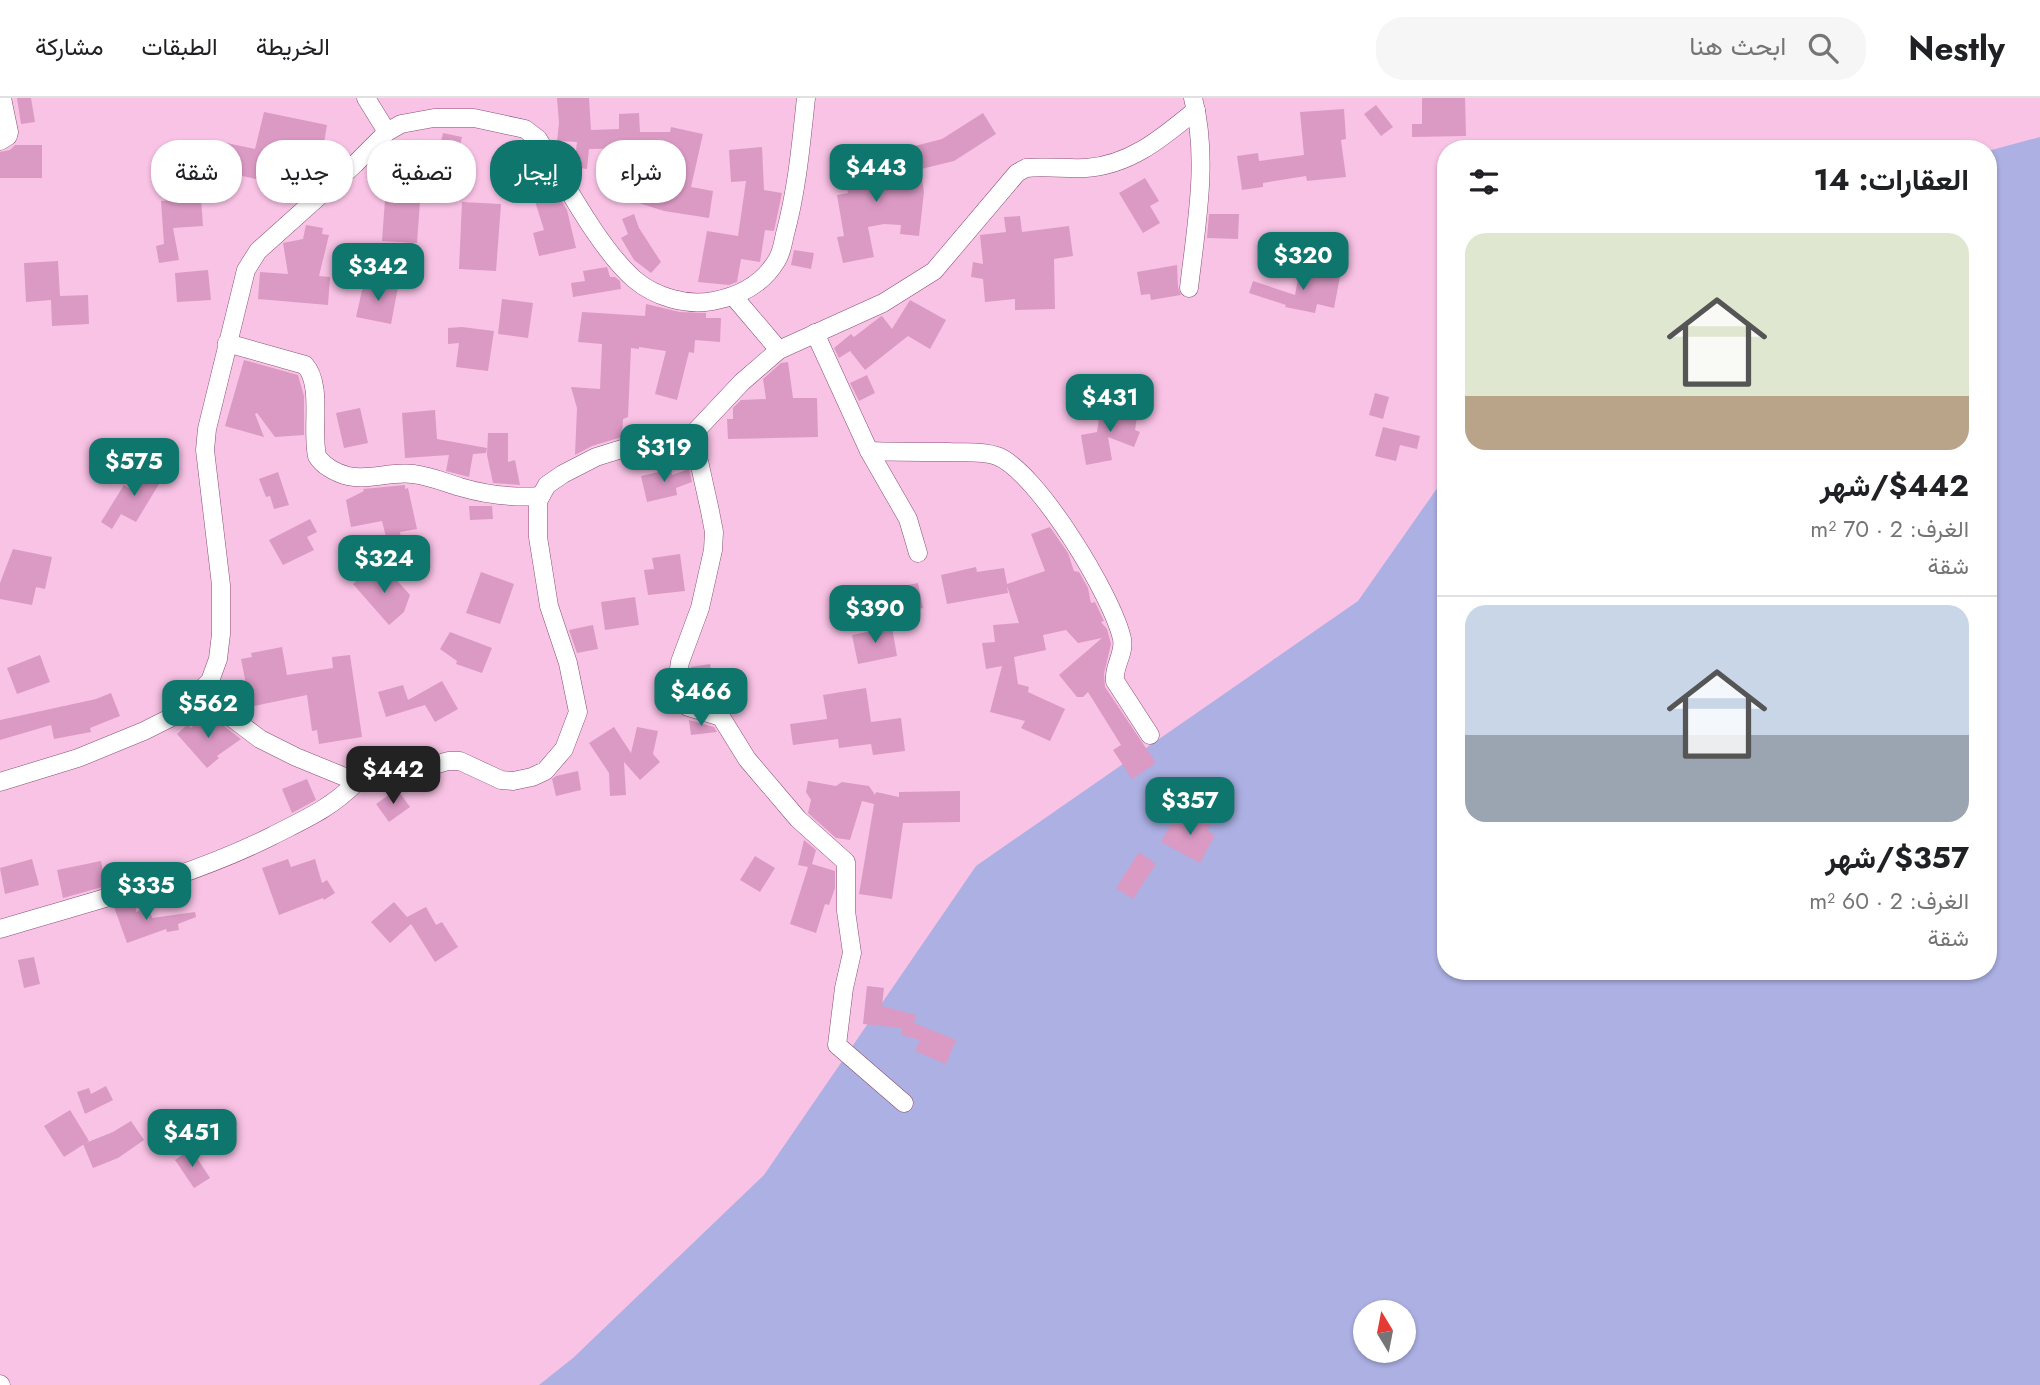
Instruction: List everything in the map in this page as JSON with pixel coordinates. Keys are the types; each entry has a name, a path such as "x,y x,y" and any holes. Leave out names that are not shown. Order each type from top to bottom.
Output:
{"street":[{"path":"0,141 8,136 9,132 2,98"},
{"path":"366,98 387,132"},
{"path":"0,782 78,758 144,731 174,716 210,681 218,659 221,634 221,585 205,450 206,429 246,270 258,251 387,132 401,124 434,118 474,118 525,129 538,139 615,260 636,281 674,301 704,302 734,297 758,282 779,258 801,148 806,98"},
{"path":"1189,288 1201,150 1194,104"},
{"path":"199,693 260,739 357,782 398,776 448,761 460,761 501,780 513,781 545,771 564,749 578,712 568,663 549,606 538,537 537,509 547,485 562,474 596,457 641,443 692,434 742,382 779,350 883,303 934,271 1017,173 1026,168 1088,168 1123,161 1144,150 1194,104"},
{"path":"734,297 779,350"},
{"path":"816,333 869,451 908,519 918,553"},
{"path":"228,342 305,365 310,371 314,383 313,435 317,456 334,471 365,478 397,472 437,478 460,487 503,496 541,496"},
{"path":"692,434 713,532 713,550 705,587 678,670 686,704 691,709 721,717 747,759 798,819 844,859 846,911 852,953 844,988 837,1045 904,1103"},
{"path":"869,451 977,453 1000,457 1014,468 1042,498 1077,546 1104,592 1115,616 1123,645 1114,674 1115,681 1150,735"},
{"path":"0,929 147,887 239,852 318,814 337,802 357,782"}],"shaded area":[{"path":"2040,137 2040,1385 539,1385 573,1358 764,1175 976,866 1358,601 1437,488 1437,980 1997,980 1997,149"}],"building":[{"path":"17,98 31,98 35,122 21,124"},
{"path":"557,98 589,98 591,130 619,129 619,114 639,113 640,132 670,132 671,127 703,134 691,187 713,191 709,218 664,211 639,203 686,203 686,140 596,140 596,149 589,149 587,169 582,168 582,140 557,140"},
{"path":"1422,98 1465,98 1466,136 1412,137 1412,124 1422,124"},
{"path":"1376,105 1393,127 1381,136 1364,114"},
{"path":"1344,109 1346,139 1341,140 1346,177 1307,181 1306,176 1263,183 1263,187 1242,190 1237,156 1258,153 1259,161 1304,155 1300,112"},
{"path":"264,112 327,125 324,140 257,140"},
{"path":"983,113 996,134 954,161 921,169 915,146 942,139"},
{"path":"443,133 462,137 461,140 441,140"},
{"path":"15,145 42,145 42,178 0,178 0,152 10,150"},
{"path":"256,145 256,179 242,176 242,146 255,149"},
{"path":"762,147 764,190 782,193 774,231 765,230 760,262 741,259 737,282 729,285 698,282 707,231 738,236 746,181 731,182 729,150"},
{"path":"866,151 869,165 921,172 924,192 919,236 900,234 901,225 868,227 874,257 843,263 837,237 844,236 837,195 848,193 841,156"},
{"path":"1145,178 1159,201 1150,206 1160,223 1143,233 1119,193"},
{"path":"161,203 201,203 203,226 173,228 179,260 159,263 156,246 164,244"},
{"path":"385,203 420,203 417,243 382,241"},
{"path":"462,203 501,204 496,271 459,269"},
{"path":"536,203 563,203 576,248 539,256 533,233 544,230"},
{"path":"634,214 639,228 661,262 651,273 634,260 621,238 628,234 622,219"},
{"path":"1209,214 1239,214 1238,239 1207,238"},
{"path":"1020,216 1022,232 1069,226 1073,256 1054,259 1055,309 1015,310 1015,299 985,302 983,279 971,277 973,262 983,264 980,235 1006,232 1004,217"},
{"path":"306,225 323,228 322,234 329,235 319,276 330,277 328,305 258,299 260,272 288,274 283,243 303,239"},
{"path":"794,250 814,253 811,269 791,265"},
{"path":"58,261 60,296 88,295 89,324 52,326 51,300 26,302 24,263"},
{"path":"1177,265 1181,295 1151,300 1150,294 1141,295 1137,272"},
{"path":"607,267 610,277 620,281 621,289 573,297 571,283 585,281 583,271"},
{"path":"1300,269 1340,277 1334,308 1317,304 1315,313 1285,307 1286,305 1249,293 1253,281 1295,295"},
{"path":"208,270 211,300 177,302 175,273"},
{"path":"378,283 398,287 391,324 356,317 363,286 377,289"},
{"path":"502,299 533,303 528,338 498,334"},
{"path":"910,300 946,320 930,349 908,336 865,370 850,351 839,358 834,348 851,334 854,337 880,317 882,316 892,329"},
{"path":"646,304 680,312 706,313 706,318 721,318 720,342 695,340 694,353 689,352 677,400 655,394 666,351 631,348 628,417 623,419 622,437 592,446 575,455 577,408 571,387 600,389 602,344 578,342 582,312 645,316"},
{"path":"448,328 494,331 488,371 456,367 459,343 448,344"},
{"path":"244,360 298,375 304,396 304,435 275,437 257,413 255,414 264,437 225,426"},
{"path":"788,362 793,398 817,398 818,437 728,439 727,419 733,419 733,408 741,400 766,399 763,379 781,363"},
{"path":"867,375 875,393 859,401 850,383"},
{"path":"1375,393 1389,397 1383,419 1369,415"},
{"path":"1101,406 1138,411 1135,430 1140,432 1134,447 1108,437 1112,460 1086,465 1081,435 1097,432"},
{"path":"360,408 368,443 344,448 336,413"},
{"path":"435,410 437,439 487,448 486,453 473,454 469,477 446,471 449,455 405,458 402,413"},
{"path":"1383,427 1420,436 1417,449 1400,445 1396,461 1375,456"},
{"path":"488,433 508,433 508,462 515,460 520,485 493,483 487,455"},
{"path":"149,464 165,474 136,522 121,514 112,529 101,522 124,485 133,491"},
{"path":"671,469 672,475 689,469 692,482 676,488 677,495 647,502 641,476"},
{"path":"278,472 289,505 274,509 270,496 266,497 259,479"},
{"path":"405,485 405,489 408,488 417,529 400,532 403,550 390,553 382,521 351,527 346,500 364,491 363,489"},
{"path":"469,506 492,506 493,519 470,520"},
{"path":"310,519 317,532 307,537 314,550 283,565 269,540"},
{"path":"1050,527 1068,553 1074,571 1079,572 1088,588 1091,603 1095,602 1104,621 1101,622 1107,629 1111,644 1104,674 1105,687 1156,763 1132,779 1113,750 1121,745 1088,692 1083,697 1077,697 1059,675 1102,638 1078,643 1066,630 1043,635 1046,650 1014,657 1018,684 1029,687 1028,692 1065,709 1050,741 1021,728 1025,721 990,712 1002,666 986,669 982,643 995,642 993,625 1019,623 1007,586 1008,593 947,604 941,575 976,567 977,572 1004,568 1007,584 1045,571 1031,534"},
{"path":"13,549 52,557 45,589 36,587 32,605 0,599 0,583"},
{"path":"680,554 685,591 648,595 644,570 654,569 652,558"},
{"path":"386,568 410,595 404,612 389,625 353,584 366,572 373,580"},
{"path":"481,572 514,584 500,624 466,613"},
{"path":"918,583 923,608 892,614 887,589"},
{"path":"635,597 639,625 605,630 601,602"},
{"path":"593,625 598,649 577,653 569,630"},
{"path":"892,627 897,656 858,664 852,635"},
{"path":"450,632 492,648 482,673 456,664 457,661 440,649"},
{"path":"282,647 287,675 333,668 332,657 350,655 362,737 319,744 317,730 312,731 307,695 239,709 233,705 248,694 241,659 252,657 251,653"},
{"path":"40,655 50,682 17,694 7,668"},
{"path":"710,664 714,689 695,692 690,675 691,667"},
{"path":"442,681 458,709 435,722 425,705 386,717 378,692 403,685 408,700"},
{"path":"866,688 871,722 901,718 905,751 873,755 871,744 839,748 838,739 793,745 790,724 827,719 823,695"},
{"path":"111,693 120,716 90,728 91,732 54,739 51,725 0,740 0,720 96,699"},
{"path":"213,718 241,739 217,756 219,758 207,768 177,734 188,724 191,728 200,719 205,724"},
{"path":"689,720 714,727 717,732 691,735"},
{"path":"614,727 631,753 637,727 658,731 653,754 660,762 640,780 624,762 626,795 610,796 609,773 589,743"},
{"path":"578,771 581,790 556,796 552,779"},
{"path":"307,779 316,800 292,813 282,789"},
{"path":"808,781 836,786 842,782 869,786 875,795 876,792 899,797 899,792 960,791 960,822 903,823 892,899 859,894 874,804 862,801 850,840 836,838 808,813 811,800 806,792"},
{"path":"397,789 410,807 389,822 376,804"},
{"path":"1192,813 1212,823 1207,831 1215,835 1200,863 1161,842 1175,816 1187,822"},
{"path":"804,840 816,850 812,864 835,871 835,888 829,905 825,904 816,933 790,924 808,867 798,865"},
{"path":"1139,852 1156,864 1133,899 1116,888"},
{"path":"755,856 775,868 760,892 740,880"},
{"path":"32,859 39,885 5,894 0,868"},
{"path":"288,859 291,867 315,859 322,883 327,880 335,893 324,900 323,898 279,915 262,868"},
{"path":"101,861 106,886 63,898 57,870"},
{"path":"135,901 136,912 149,907 152,918 195,912 196,917 178,924 179,930 167,932 166,929 127,943 114,907"},
{"path":"394,902 407,917 426,907 436,925 442,922 458,947 435,962 411,924 390,943 371,922"},
{"path":"34,957 40,984 24,988 18,960"},
{"path":"867,986 884,988 882,1006 916,1015 914,1023 956,1040 946,1064 915,1051 920,1040 901,1035 902,1028 863,1024"},
{"path":"106,1086 113,1100 85,1114 77,1092 89,1088 91,1094"},
{"path":"70,1110 89,1141 64,1157 44,1126"},
{"path":"131,1121 144,1140 118,1158 93,1168 83,1144 113,1132"},
{"path":"191,1149 210,1178 194,1188 175,1160"}]}
